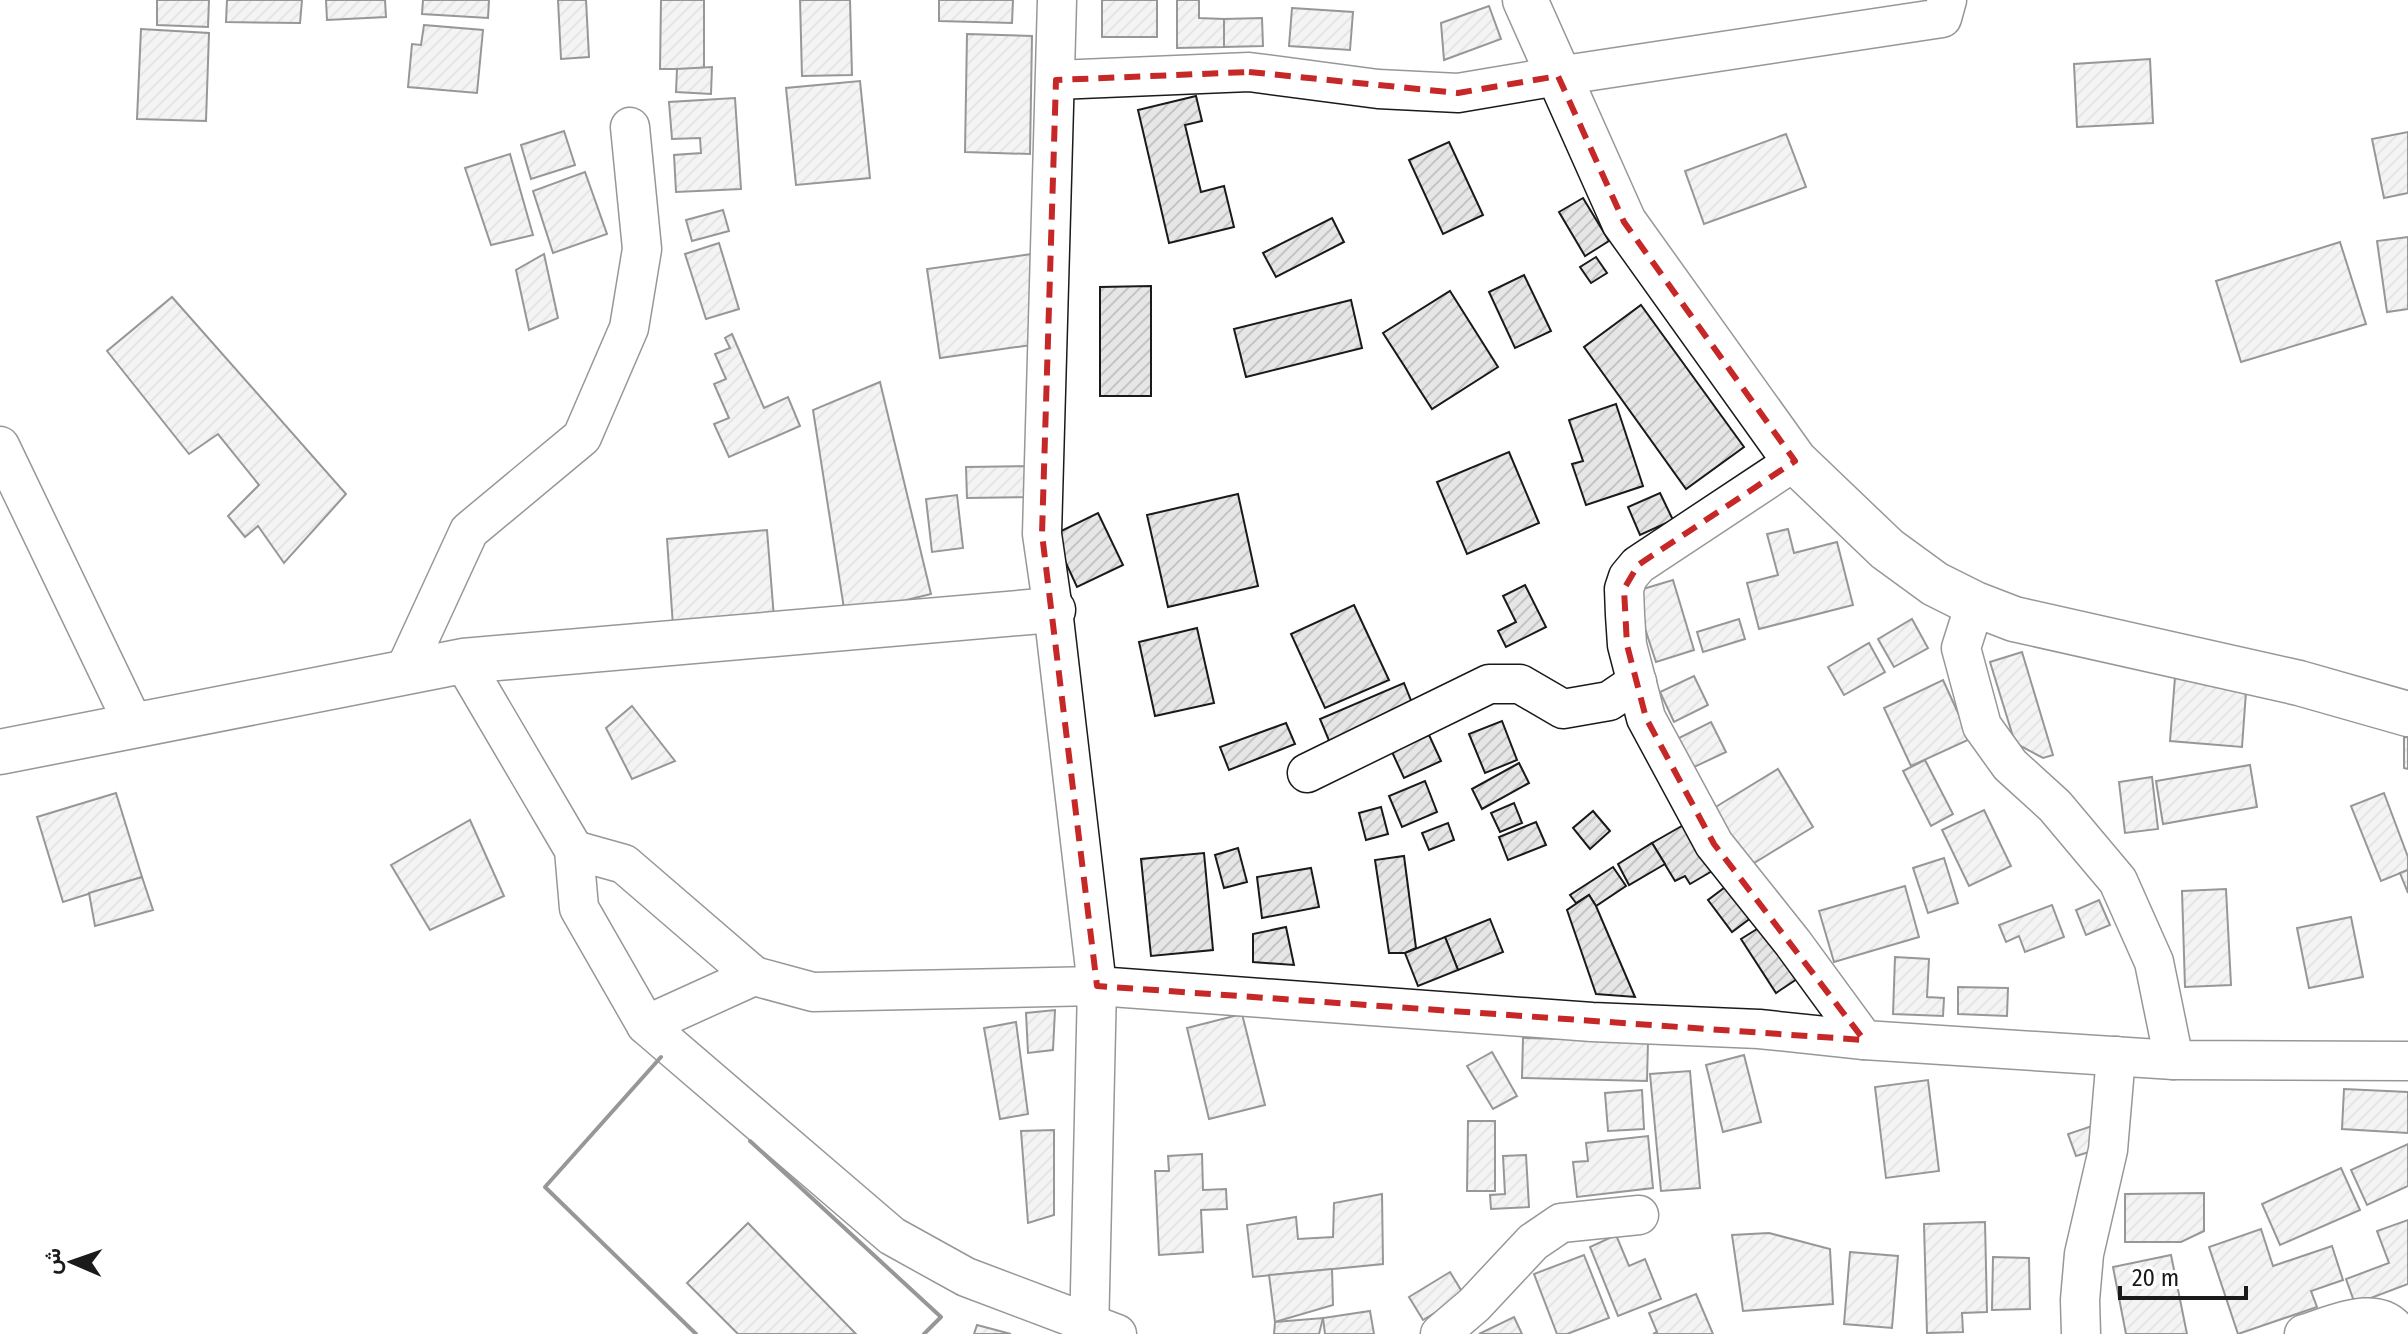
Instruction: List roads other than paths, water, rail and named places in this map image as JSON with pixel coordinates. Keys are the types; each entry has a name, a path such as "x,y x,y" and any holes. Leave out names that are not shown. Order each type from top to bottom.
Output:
{"street":[{"path":"463,661 574,850 579,908 646,1025 892,1236 966,1277 1098,1331 1097,986 1042,534 1057,0"},
{"path":"1525,0 1624,222 1795,461 1887,549 1935,584 2014,619 2299,683 2408,714"},
{"path":"1056,80 1249,72 1378,89 1458,93 1942,18 1947,0"},
{"path":"404,672 469,531 582,437 629,328 642,249 630,127"},
{"path":"0,446 134,725"},
{"path":"1795,461 1638,565 1628,577 1624,589 1627,645 1646,718 1714,844 1793,943 1864,1040"},
{"path":"1975,604 1961,648 1982,726 2010,765 2055,806 2118,881 2154,962 2174,1060"},
{"path":"0,752 463,661 1053,610"},
{"path":"1307,773 1489,684 1520,684 1563,709 1609,701 1637,682"},
{"path":"574,850 624,864 754,976 813,992 1097,986 1576,1021 1759,1029 1864,1040 2174,1060 2408,1061"},
{"path":"646,1025 754,976"},
{"path":"2081,1334 2084,1254 2108,1150 2116,1056"},
{"path":"1440,1334 1474,1305 1533,1242 1561,1223 1639,1215"},
{"path":"2304,1334 2374,1316 2386,1321 2399,1334"}]}
